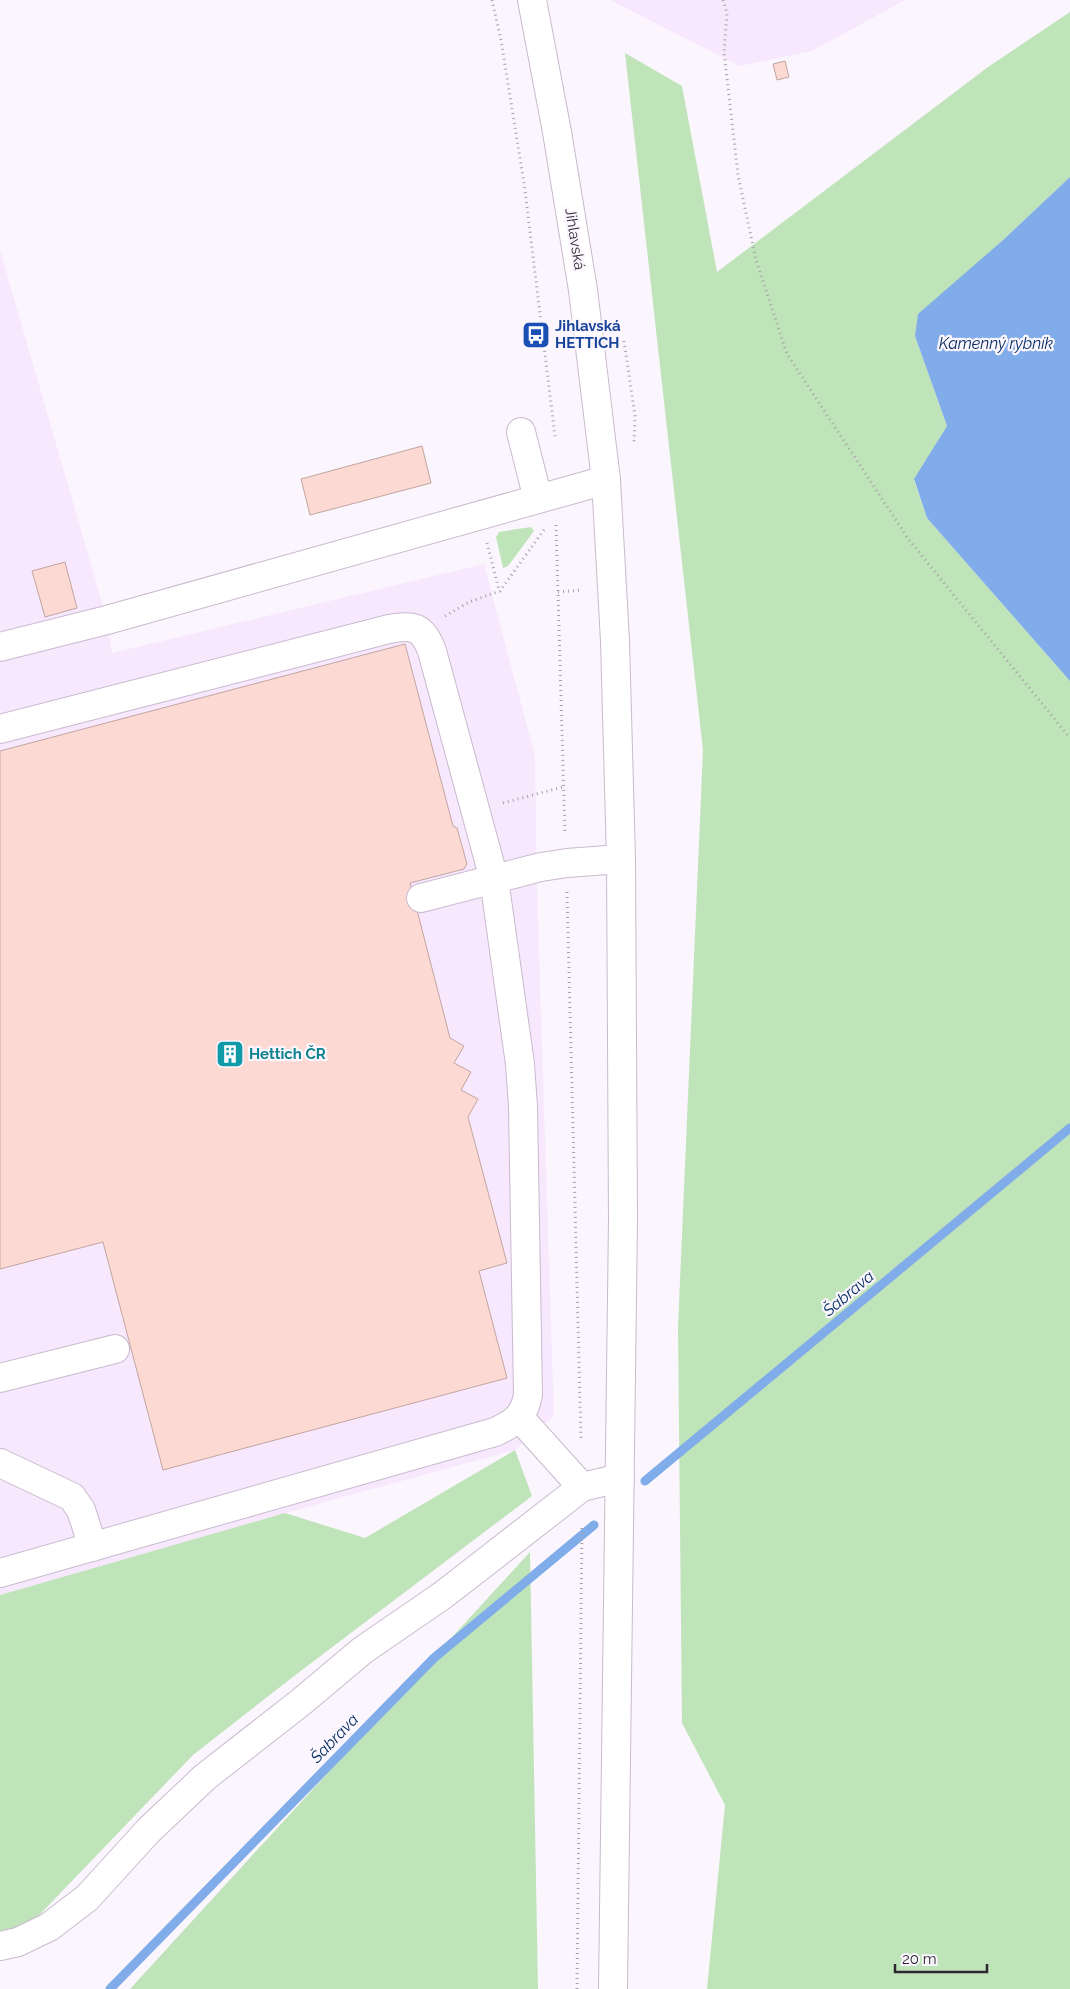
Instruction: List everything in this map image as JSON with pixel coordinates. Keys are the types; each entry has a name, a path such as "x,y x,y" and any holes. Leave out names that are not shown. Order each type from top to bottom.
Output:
{"main road":[{"name":"Jihlavská","path":"532,0 557,132 583,290 606,480 615,650 621,859 623,1220 613,1989"},
{"path":"521,432 538,499"},
{"path":"0,647 107,620 606,480"},
{"path":"0,729 389,629 402,626 414,627 422,631 432,651 494,879 520,1064 524,1107 528,1395 526,1408 519,1417 495,1432 0,1573"},
{"path":"421,898 541,867 621,859"},
{"path":"0,1378 115,1349"},
{"path":"519,1417 582,1499"},
{"path":"0,1463 72,1498 81,1510 93,1547"},
{"path":"0,1946 18,1942 50,1927 87,1898 149,1830 205,1776 301,1702 363,1650 582,1499 620,1478"}],"path":[{"path":"492,0 501,40 524,183 555,444"},
{"path":"723,0 727,13 724,52 738,175 756,260 788,354 909,540 1070,738"},
{"path":"556,523 563,787 567,863 582,1499 577,1989"},
{"path":"422,631 469,602 500,590 548,525"},
{"path":"487,543 500,590"},
{"path":"536,793 563,787"}],"shaded area":[{"path":"610,0 905,0 812,51 740,66"},
{"name":"Hettich ČR","path":"0,250 107,620 112,653 484,564 535,756 537,889 554,1416 515,1450 285,1513 0,1595"}],"green space":[{"path":"1070,12 1070,177 1002,241 915,336 947,426 914,480 927,518 1070,681 1070,1989 707,1989 725,1805 682,1723 678,1327 703,750 625,53 682,86 717,272 988,67"},
{"path":"531,527 534,531 508,566 503,568 496,537 499,532"},
{"path":"515,1450 532,1496 193,1755 23,1932 0,1934 0,1595 285,1513 365,1538"},
{"path":"530,1552 538,1989 130,1989"}],"water":[{"name":"Kamenný rybník","path":"1070,177 1070,681 927,518 914,479 947,426 915,336 918,314 1002,241"}],"building":[{"path":"785,61 789,77 777,80 773,64"},
{"path":"422,446 431,483 310,515 301,479"},
{"path":"65,562 77,608 45,617 32,571"},
{"name":"Hettich ČR","path":"405,644 453,826 457,828 467,864 464,869 410,883 450,1038 464,1046 454,1063 471,1072 461,1090 478,1099 468,1117 507,1263 479,1271 507,1378 163,1470 103,1242 0,1269 0,751"}],"waterway":[{"name":"Šabrava","path":"645,1481 1070,1128"},
{"name":"Šabrava","path":"110,1989 434,1658 594,1525"}],"place":[{"name":"Jihlavská HETTICH","path":"536,335"},
{"name":"Hettich ČR","path":"230,1054"}]}
